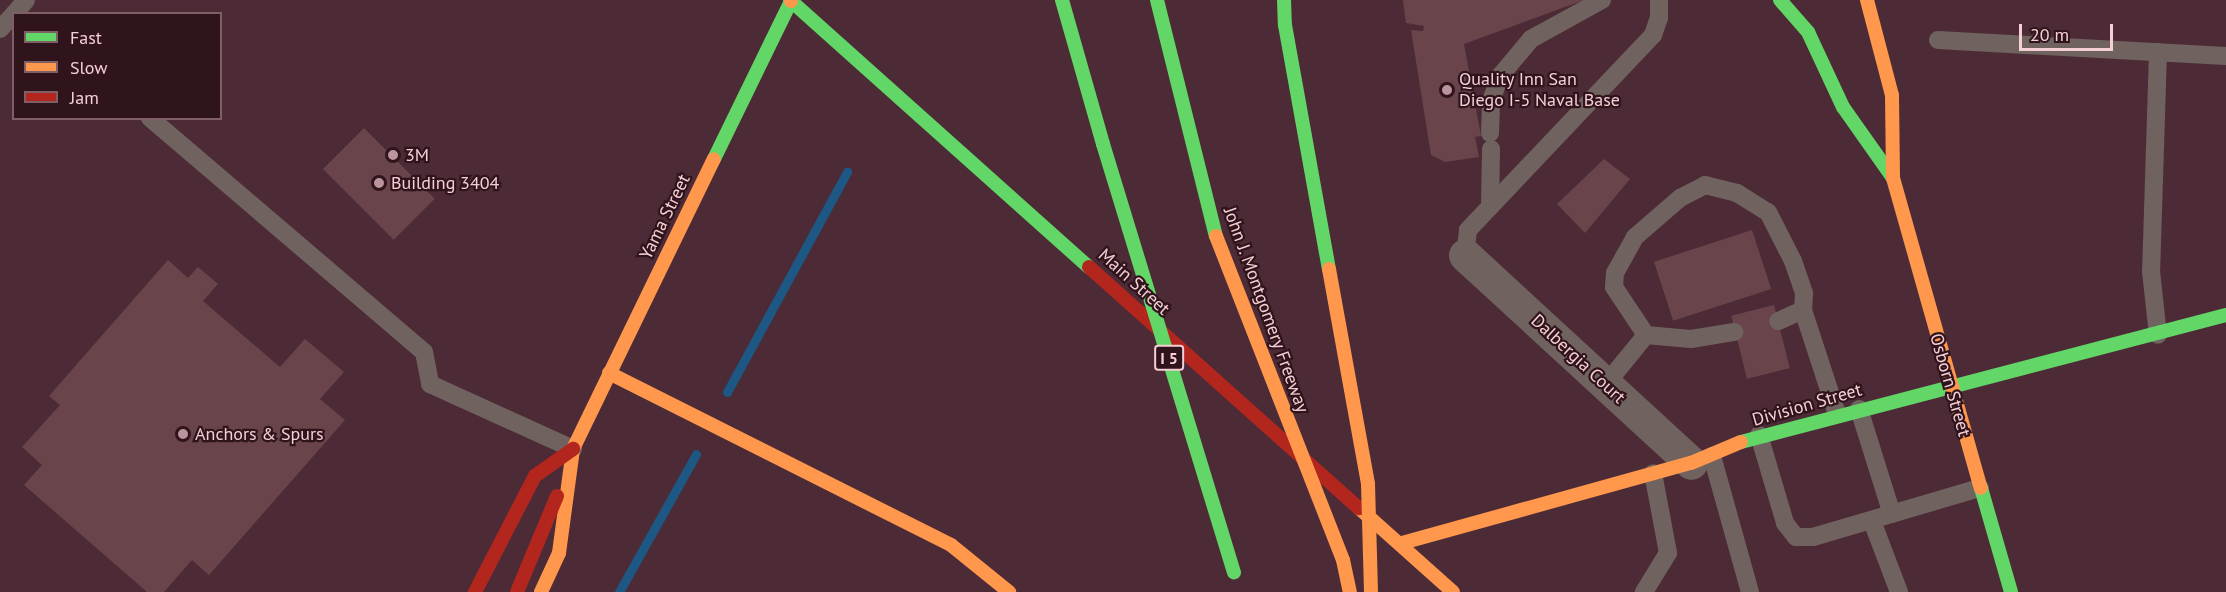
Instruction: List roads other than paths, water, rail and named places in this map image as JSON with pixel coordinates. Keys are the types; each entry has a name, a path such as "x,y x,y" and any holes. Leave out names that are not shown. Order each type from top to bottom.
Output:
{"main road":[{"name":"Yama Street","path":"541,592 559,553 573,449 791,0"},
{"name":"Main Street","path":"791,0 1402,543 1453,592"},
{"name":"I 5","path":"1062,0 1103,144 1236,577"},
{"name":"John J. Montgomery Freeway","path":"1156,0 1216,236 1343,560 1350,592"},
{"path":"1284,0 1285,25 1368,484 1371,592"},
{"path":"1780,0 1808,32"},
{"name":"Osborn Street","path":"1867,0 1879,34 1892,95 1893,178 1950,388 2011,592"},
{"path":"1879,34 1880,0"},
{"name":"Osborn Street","path":"1808,32 1843,107 1893,178"},
{"name":"Division Street","path":"1402,543 1701,459 1759,435 2158,335 2226,315"},
{"path":"609,373 951,545 1009,592"},
{"path":"491,592 547,482 573,449"},
{"path":"517,592 561,488 573,449"},
{"name":"Yama Street","path":"475,592 535,476 573,449"}],"street":[{"name":"Osborn Street","path":"1800,0 1808,32"},
{"name":"Dalbergia Court","path":"1465,255 1606,384 1701,459"}],"lane":[{"path":"16,12 26,0"},
{"path":"1491,207 1491,101 1500,75 1531,39 1602,0"},
{"path":"1465,255 1468,230 1653,35 1659,18 1659,0"},
{"path":"0,29 12,16"},
{"path":"1938,40 2226,56"},
{"path":"2158,52 2151,271 2158,335"},
{"path":"152,120 424,352 430,384 573,449"},
{"path":"1646,335 1614,287 1615,273 1635,237 1680,198 1705,185 1737,194 1768,212 1793,261 1804,294 1803,310 1837,414"},
{"path":"1778,321 1803,310"},
{"path":"1646,335 1691,339 1734,332"},
{"path":"1606,384 1646,335"},
{"path":"1859,409 1892,514"},
{"path":"1759,435 1785,523 1796,537 1813,537 1980,488"},
{"path":"1701,459 1750,592"},
{"path":"1644,592 1668,553 1653,473"},
{"path":"1872,520 1899,592"}],"waterway":[{"path":"727,392 847,172"},
{"path":"619,592 696,454"}],"place":[{"name":"Quality Inn San Diego I-5 Naval Base","path":"1447,90"},
{"name":"3M","path":"393,155"},
{"name":"Building 3404","path":"379,183"},
{"name":"Anchors & Spurs","path":"183,434"}]}
